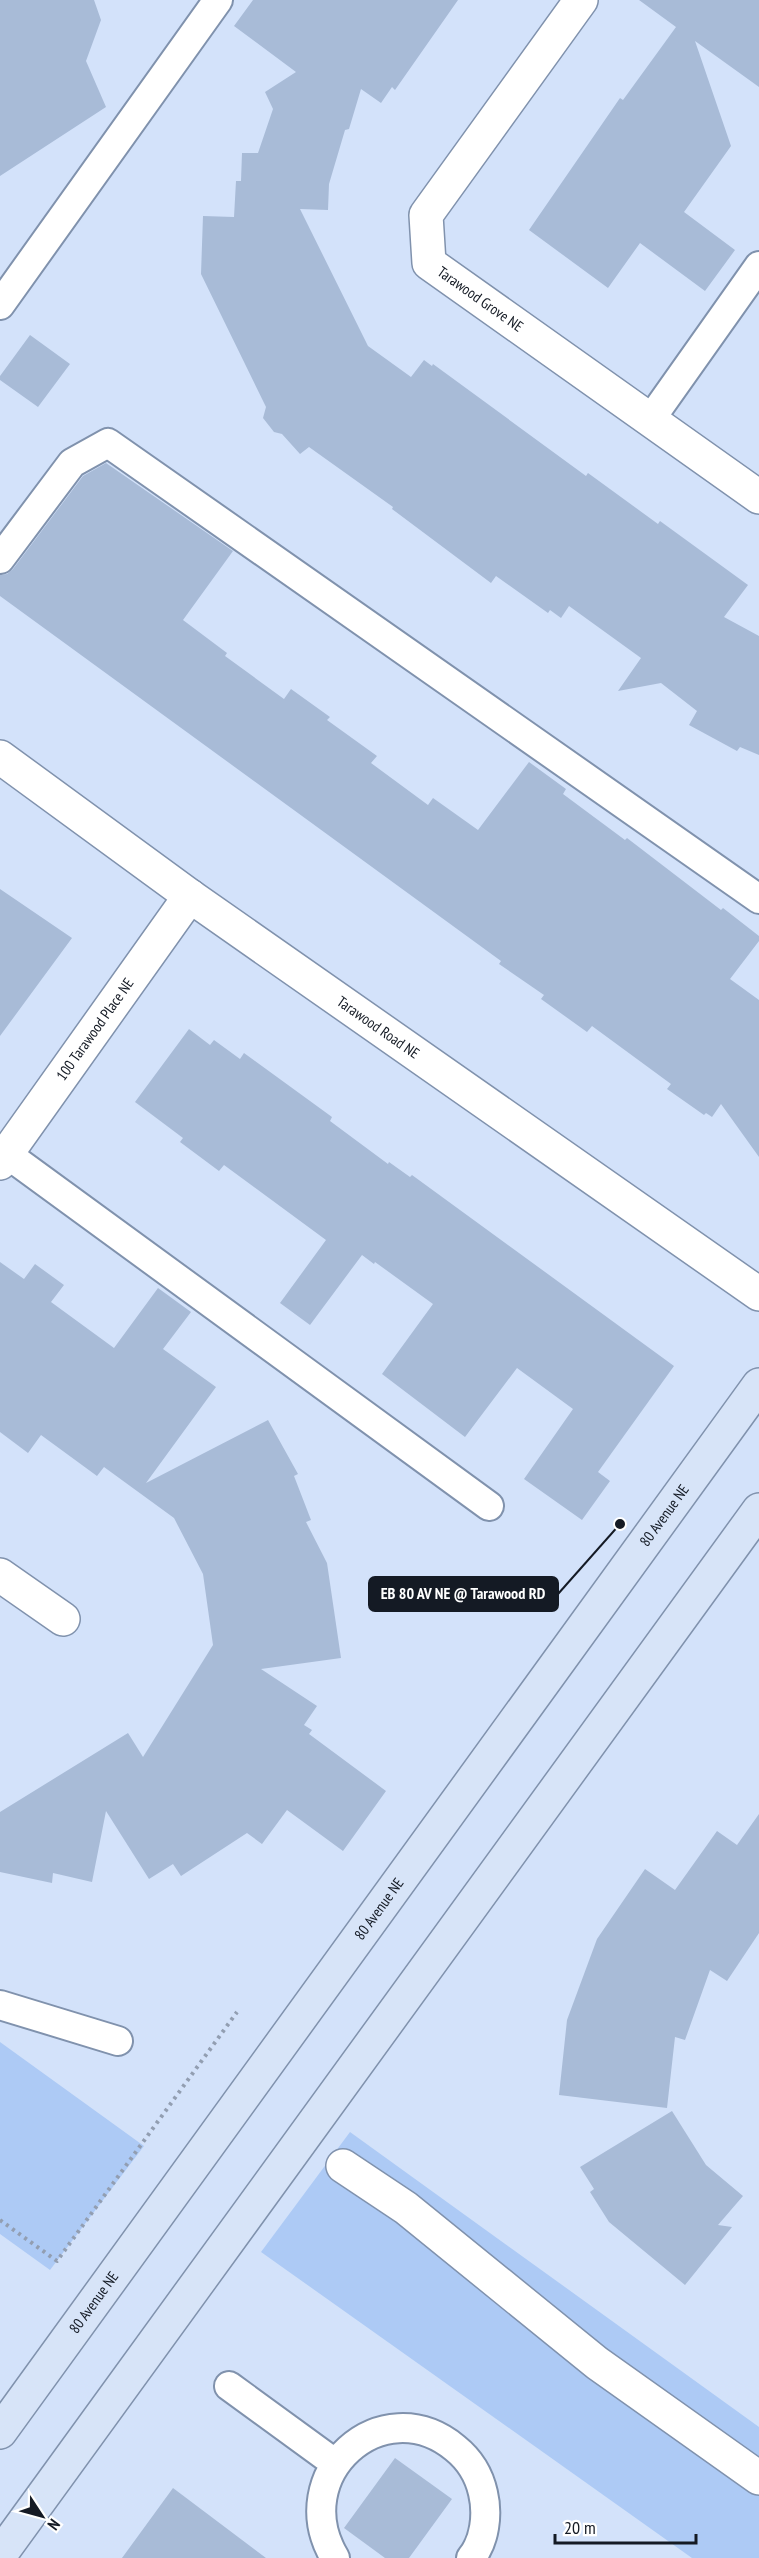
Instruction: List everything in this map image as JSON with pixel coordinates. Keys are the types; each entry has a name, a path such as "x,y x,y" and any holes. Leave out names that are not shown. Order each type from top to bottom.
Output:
{"street":[{"name":"Tarawood Grove NE","path":"581,0 426,215 429,263 759,497"},
{"name":"Tarawood Road NE","path":"0,757 190,896 759,1294"},
{"name":"100 Tarawood Place NE","path":"2,1155 190,896"},
{"name":"80 Avenue NE","path":"0,2432 759,1385"},
{"path":"0,2555 759,1510"},
{"path":"0,1575 63,1619"},
{"path":"343,2166 406,2208 597,2363 759,2478"}],"lane":[{"path":"0,305 218,0"},
{"path":"650,420 759,266"},
{"path":"0,559 72,463 108,443 753,897 759,899"},
{"path":"2,1155 489,1506"},
{"path":"0,2005 118,2041"},
{"path":"229,2386 336,2464"},
{"path":"335,2558 326,2543 320,2518 322,2492 336,2464 349,2449 370,2435 395,2428 421,2430 446,2440 465,2456 480,2479 486,2505 484,2530 471,2558"}],"path":[{"path":"0,2220 57,2261 237,2012"}],"shaded area":[{"path":"0,2042 144,2146 50,2270 0,2234"},
{"path":"350,2132 759,2427 759,2558 692,2558 261,2252"}],"building":[{"path":"0,0 94,0 101,20 86,61 106,107 0,176"},
{"path":"253,0 458,0 395,90 392,87 381,103 361,89 349,129 345,130 329,184 328,210 300,209 368,346 411,377 424,360 432,366 433,364 586,476 588,473 658,524 660,521 748,585 724,617 759,636 759,755 740,747 737,751 689,725 697,711 661,683 618,691 641,658 569,606 561,618 550,610 548,613 496,576 491,583 392,509 393,507 309,447 300,454 282,434 274,432 263,418 266,407 201,274 203,216 234,217 236,181 241,181 242,153 258,153 273,109 265,92 296,72 234,26"},
{"path":"639,0 759,0 759,87 695,41 731,146 684,212 735,250 705,291 640,243 608,288 529,230 620,98 623,100 676,27"},
{"path":"30,335 70,364 38,407 0,380 0,376"},
{"path":"106,463 233,551 183,620 227,653 225,656 284,699 291,689 330,717 327,720 377,756 371,763 428,805 433,798 478,830 529,762 566,789 563,794 625,840 627,838 759,936 759,941 730,979 759,1000 759,1157 721,1104 712,1117 706,1113 704,1115 667,1089 671,1084 592,1026 587,1032 541,999 544,995 499,964 501,961 0,596 0,575 7,574 13,569 83,476"},
{"path":"0,889 72,938 0,1036"},
{"path":"189,1029 210,1045 214,1040 240,1059 244,1053 332,1117 330,1121 388,1164 389,1162 410,1177 412,1175 674,1366 598,1472 610,1481 582,1520 524,1479 573,1409 517,1368 465,1437 382,1374 433,1304 375,1262 374,1264 362,1255 310,1325 280,1303 326,1240 224,1165 219,1171 180,1142 183,1138 135,1102"},
{"path":"0,1262 24,1279 35,1264 64,1285 51,1302 114,1348 158,1288 191,1312 163,1349 216,1387 146,1483 268,1420 298,1474 294,1476 311,1520 306,1522 327,1563 341,1658 261,1669 317,1706 304,1725 312,1730 309,1734 386,1791 343,1851 287,1810 262,1844 247,1833 181,1876 173,1864 149,1879 106,1811 92,1882 53,1873 52,1883 0,1872 0,1812 128,1733 143,1757 213,1645 203,1574 174,1518 104,1467 97,1476 41,1435 28,1453 0,1432"},
{"path":"759,1814 759,1933 727,1981 710,1970 685,2040 675,2037 667,2108 559,2095 567,2020 597,1939 645,1869 675,1890 717,1831 737,1845"},
{"path":"672,2111 706,2165 743,2196 718,2225 732,2227 685,2285 609,2222 590,2192 594,2189 580,2167"},
{"path":"395,2458 452,2499 409,2558 385,2558 344,2528"},
{"path":"173,2488 266,2558 122,2558"}],"place":[{"name":"EB 80 AV NE @ Tarawood RD","path":"620,1524"}]}
